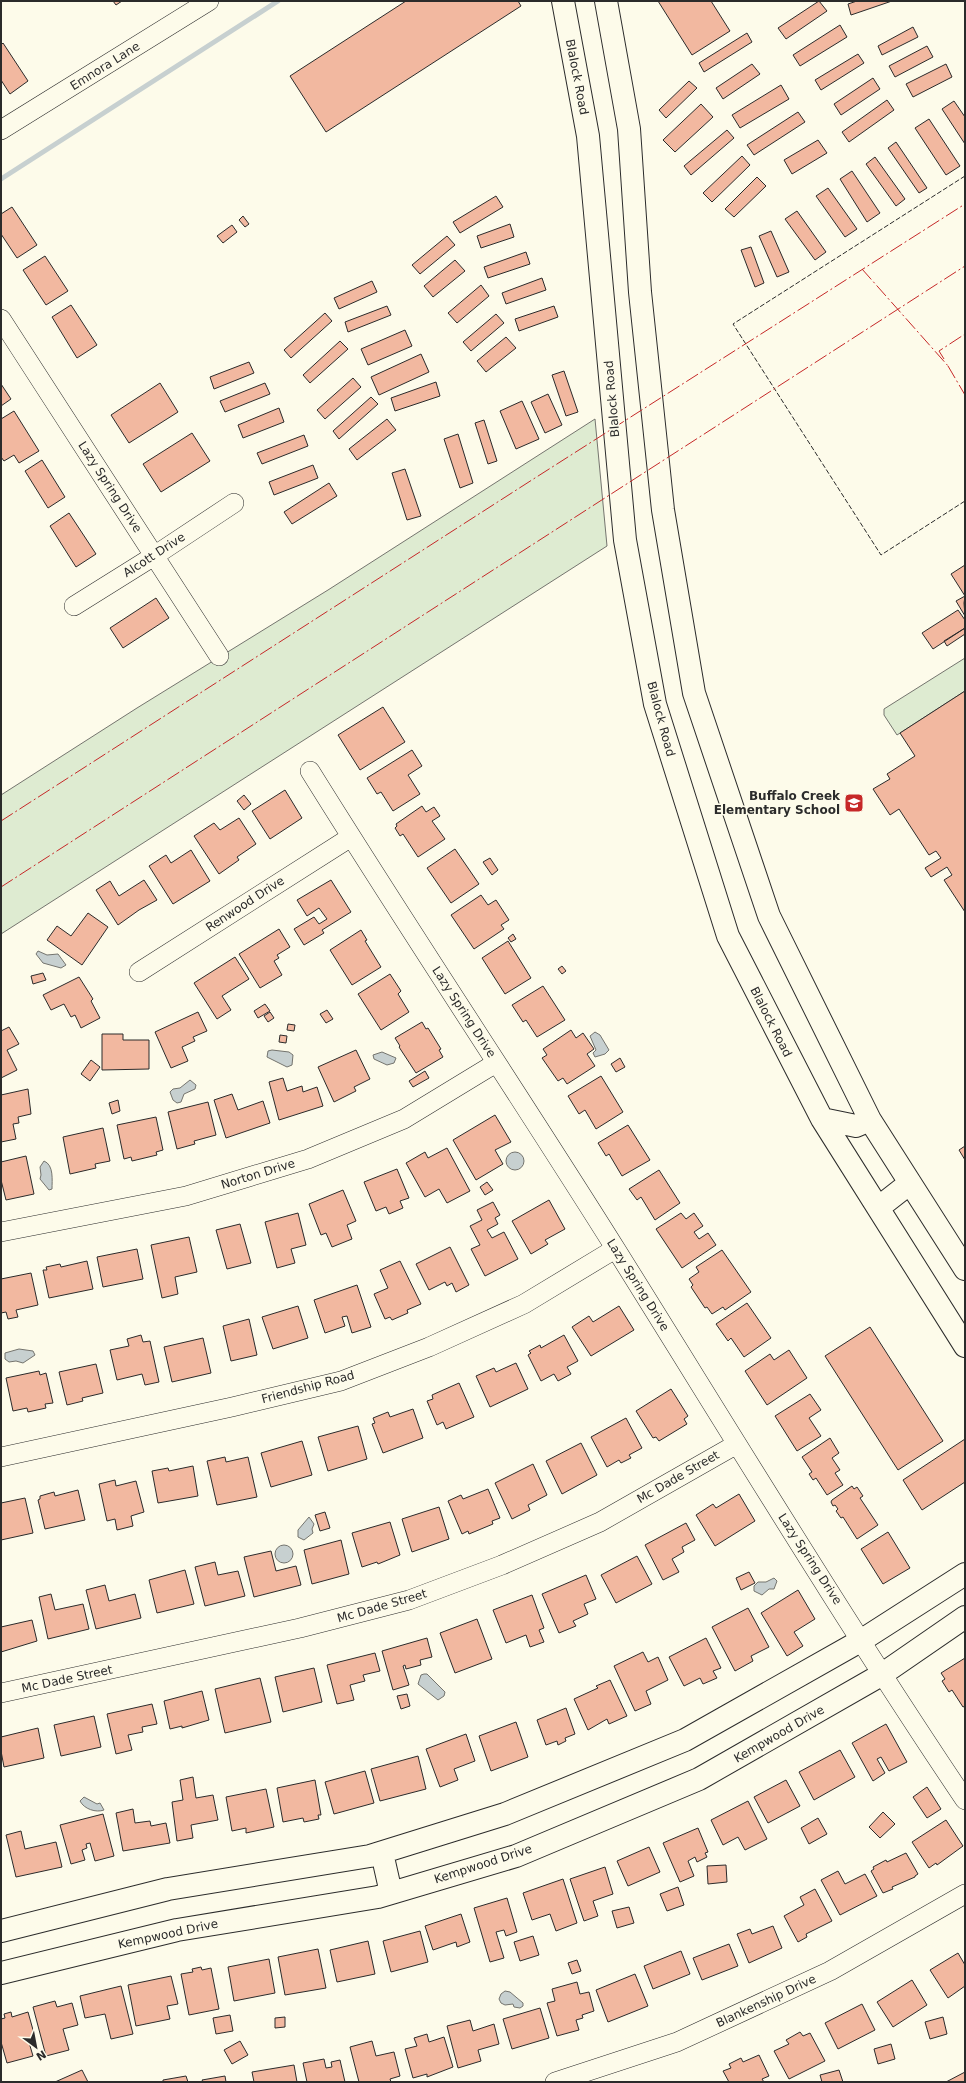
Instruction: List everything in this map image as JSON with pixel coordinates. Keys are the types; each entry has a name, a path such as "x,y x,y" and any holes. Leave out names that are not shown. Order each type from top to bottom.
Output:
{"main road":[{"name":"Blalock Road","path":"563,1 588,136 625,540 655,704 728,936 822,1119 965,1346"},
{"path":"606,1 629,129 640,292 663,510 694,693 769,916 870,1120 965,1269"},
{"path":"822,1119 856,1126 870,1120"},
{"path":"878,1208 910,1183"},
{"path":"1,1931 168,1889 370,1856 505,1814 686,1740 862,1640 965,1574"},
{"name":"Kempwood Drive","path":"1,1973 177,1930 378,1897 516,1856 699,1779 881,1675 965,1617"},
{"path":"382,1853 391,1893"}],"street":[{"name":"Emnora Lane","path":"2,129 208,1"},
{"name":"Lazy Spring Drive","path":"1,319 219,656"},
{"name":"Alcott Drive","path":"74,606 154,556 234,503"},
{"name":"Lazy Spring Drive","path":"310,771 862,1640 881,1675 965,1800"},
{"name":"Renwood Drive","path":"139,972 351,836"},
{"name":"Norton Drive","path":"1,1232 186,1196 308,1159 404,1119 496,1063"},
{"name":"Friendship Road","path":"1,1457 232,1407 341,1381 430,1347 524,1304 615,1249"},
{"name":"Mc Dade Street","path":"1,1693 300,1628 409,1600 502,1565 600,1522 737,1444"},
{"name":"Blankenship Drive","path":"555,2082 684,2039 830,1971 965,1894"}],"green space":[{"path":"595,419 607,546 1,934 1,795 137,708 328,590"},
{"path":"965,658 965,691 897,735 884,715 884,709"}],"shaded area":[{"path":"38,951 47,955 58,954 66,965 61,968 43,963 36,954"},
{"path":"595,1032 600,1035 609,1050 605,1054 595,1057 593,1053 596,1050 590,1036"},
{"path":"268,1051 289,1052 293,1055 292,1065 287,1067 267,1057"},
{"path":"382,1052 396,1058 394,1063 387,1065 374,1059 373,1055"},
{"path":"190,1080 196,1085 195,1089 184,1094 181,1102 177,1103 173,1100 170,1092 173,1089 180,1088"},
{"path":"511,1152 519,1152 524,1157 522,1168 519,1170 511,1170 506,1165 506,1157"},
{"path":"44,1161 51,1169 52,1173 52,1189 49,1190 40,1179 40,1167"},
{"path":"19,1349 33,1351 35,1355 23,1363 16,1361 9,1362 5,1359 5,1353"},
{"path":"309,1517 314,1524 312,1529 313,1533 304,1540 298,1537 298,1530"},
{"path":"280,1545 288,1545 293,1550 291,1561 288,1563 280,1563 275,1558 275,1550"},
{"path":"774,1578 777,1581 774,1589 769,1589 762,1595 754,1591 754,1586 758,1582 766,1582"},
{"path":"427,1674 445,1692 444,1696 438,1700 418,1684 421,1675"},
{"path":"84,1797 97,1804 100,1803 104,1810 90,1810 80,1801"},
{"path":"505,1991 510,1992 523,2003 523,2006 520,2008 514,2007 513,2004 505,2005 501,2003 499,1999 501,1994"}],"building":[{"path":"113,1 122,1 116,5"},
{"path":"406,1 518,1 521,6 326,132 290,76"},
{"path":"658,1 711,1 730,31 692,55"},
{"path":"819,1 827,11 786,39 778,28"},
{"path":"857,1 892,1 851,15 848,4"},
{"path":"840,25 847,37 800,66 793,55"},
{"path":"913,27 918,37 882,55 878,46"},
{"path":"747,33 752,42 704,72 699,63"},
{"path":"3,43 28,81 10,94 1,80 1,45"},
{"path":"927,46 933,57 895,77 889,66"},
{"path":"858,54 864,63 821,90 815,80"},
{"path":"752,64 760,74 723,99 716,88"},
{"path":"946,64 952,77 913,97 906,84"},
{"path":"873,78 880,89 841,115 834,104"},
{"path":"689,81 697,88 666,118 659,110"},
{"path":"781,85 789,99 740,128 732,115"},
{"path":"887,100 894,110 849,142 842,132"},
{"path":"954,101 965,117 965,144 942,109"},
{"path":"701,104 713,117 675,152 663,140"},
{"path":"798,112 805,122 754,155 747,145"},
{"path":"929,119 960,166 946,175 915,128"},
{"path":"727,130 734,138 691,175 684,166"},
{"path":"818,140 827,153 792,174 784,160"},
{"path":"896,142 927,188 919,193 888,148"},
{"path":"742,156 750,165 712,202 703,193"},
{"path":"875,157 905,199 896,206 866,164"},
{"path":"852,171 880,213 867,222 840,179"},
{"path":"757,177 766,186 734,217 725,209"},
{"path":"828,188 857,229 845,237 816,196"},
{"path":"496,196 503,207 460,233 453,222"},
{"path":"12,207 37,245 17,258 1,234 1,214"},
{"path":"797,211 826,252 815,260 785,219"},
{"path":"243,216 249,224 245,227 239,220"},
{"path":"510,224 514,237 481,248 477,236"},
{"path":"232,225 237,232 223,243 217,236"},
{"path":"771,231 789,272 777,277 759,236"},
{"path":"447,236 455,245 420,274 412,265"},
{"path":"751,247 764,283 755,287 741,250"},
{"path":"526,252 530,264 488,278 484,267"},
{"path":"45,256 68,291 46,305 23,270"},
{"path":"455,260 465,271 433,297 424,286"},
{"path":"542,278 546,290 506,304 502,293"},
{"path":"372,281 377,292 339,309 334,298"},
{"path":"481,285 489,296 457,323 448,313"},
{"path":"71,305 97,345 77,358 52,317"},
{"path":"387,306 391,315 348,332 345,322"},
{"path":"554,306 558,317 519,331 515,319"},
{"path":"325,313 332,321 291,358 284,350"},
{"path":"496,314 504,323 471,351 463,342"},
{"path":"405,330 412,346 368,365 361,349"},
{"path":"506,337 516,348 486,372 477,361"},
{"path":"340,341 348,349 310,383 303,375"},
{"path":"421,354 429,372 379,395 371,377"},
{"path":"249,362 254,373 214,389 210,377"},
{"path":"564,371 578,412 566,416 552,375"},
{"path":"353,378 361,387 325,419 317,410"},
{"path":"436,382 440,396 395,411 391,398"},
{"path":"160,383 178,412 129,443 111,415"},
{"path":"265,383 270,394 225,412 220,401"},
{"path":"1,384 11,399 1,406"},
{"path":"548,394 562,425 545,433 531,402"},
{"path":"371,397 378,404 339,439 333,431"},
{"path":"522,401 539,439 516,449 500,411"},
{"path":"279,408 284,422 243,438 238,425"},
{"path":"14,411 39,451 19,463 14,455 4,461 1,457 1,419"},
{"path":"387,419 396,430 357,460 349,449"},
{"path":"484,420 497,461 488,464 475,423"},
{"path":"192,433 210,461 161,492 143,464"},
{"path":"458,434 473,483 460,488 444,439"},
{"path":"304,435 308,446 262,464 257,453"},
{"path":"42,460 65,497 48,508 25,471"},
{"path":"313,465 318,478 274,495 269,482"},
{"path":"405,469 421,516 407,520 392,473"},
{"path":"329,483 337,496 292,524 284,512"},
{"path":"69,513 96,554 76,567 50,526"},
{"path":"965,565 965,596 951,574"},
{"path":"965,596 964,603 965,616 956,601"},
{"path":"156,598 169,618 123,648 110,628"},
{"path":"958,610 965,620 965,628 933,649 922,633"},
{"path":"965,628 965,634 947,646 944,641"},
{"path":"965,691 965,912 944,880 952,875 947,867 931,877 925,868 941,858 936,851 929,855 899,809 890,815 873,789 890,779 887,774 915,756 900,733"},
{"path":"383,707 405,742 360,770 338,735"},
{"path":"412,750 422,766 408,775 420,794 393,811 381,792 377,794 367,778"},
{"path":"285,790 302,818 270,839 252,811"},
{"path":"244,795 251,804 244,810 237,801"},
{"path":"422,806 426,812 434,807 440,816 432,821 445,839 418,857 403,834 400,836 395,828 397,826 396,824"},
{"path":"239,818 256,844 237,857 239,860 219,874 194,836 214,823 220,830"},
{"path":"455,849 479,884 451,903 427,868"},
{"path":"191,850 210,881 173,904 149,866 166,855 171,863"},
{"path":"490,858 498,870 492,875 483,862"},
{"path":"144,880 157,900 139,910 118,925 96,890 110,881 119,896"},
{"path":"331,880 351,912 322,930 324,933 304,945 294,929 314,917 319,924 327,919 319,908 307,916 297,900"},
{"path":"481,895 488,905 496,900 509,920 501,925 504,929 474,949 451,915"},
{"path":"88,913 108,927 82,965 47,940 57,926 71,936"},
{"path":"279,929 290,947 277,955 279,958 274,961 282,975 260,988 239,954"},
{"path":"361,930 367,940 365,941 381,967 352,985 330,950"},
{"path":"513,934 516,939 511,942 508,938"},
{"path":"508,941 531,978 505,994 482,958"},
{"path":"235,957 249,979 222,996 231,1010 217,1019 194,983"},
{"path":"562,966 566,971 562,974 558,969"},
{"path":"43,973 46,980 33,984 31,976"},
{"path":"390,974 401,991 398,994 409,1012 381,1030 358,994"},
{"path":"79,977 93,999 91,1001 100,1018 81,1028 75,1015 71,1017 64,1004 51,1010 43,995"},
{"path":"543,986 565,1020 537,1037 526,1020 523,1022 512,1005"},
{"path":"265,1004 270,1011 258,1018 254,1011"},
{"path":"327,1010 333,1019 326,1023 320,1014"},
{"path":"198,1012 207,1031 193,1037 195,1041 182,1047 188,1061 171,1068 155,1032"},
{"path":"270,1012 274,1018 268,1022 264,1016"},
{"path":"422,1022 426,1029 428,1028 441,1049 439,1050 443,1057 416,1073 399,1047 400,1046 395,1038"},
{"path":"288,1024 295,1025 294,1031 287,1030"},
{"path":"9,1027 19,1044 7,1050 17,1070 1,1078 1,1031"},
{"path":"571,1030 576,1038 583,1033 594,1049 587,1054 595,1066 567,1084 563,1078 558,1081 542,1058 547,1055 543,1049"},
{"path":"102,1034 123,1034 123,1040 149,1040 149,1069 102,1070"},
{"path":"280,1035 287,1036 286,1043 279,1042"},
{"path":"356,1050 370,1079 354,1087 356,1091 334,1102 318,1067"},
{"path":"620,1058 625,1067 616,1072 611,1064"},
{"path":"91,1060 100,1067 90,1081 81,1074"},
{"path":"425,1071 429,1078 413,1087 409,1081"},
{"path":"601,1076 623,1112 596,1129 585,1110 579,1114 568,1096"},
{"path":"283,1078 287,1091 302,1086 303,1092 317,1087 323,1106 279,1120 269,1082"},
{"path":"28,1089 31,1114 18,1117 19,1123 13,1124 16,1139 1,1142 1,1095"},
{"path":"232,1094 238,1110 263,1101 270,1123 226,1138 214,1100"},
{"path":"118,1100 120,1111 112,1114 109,1103"},
{"path":"208,1102 216,1135 194,1141 195,1144 177,1149 168,1112"},
{"path":"495,1115 511,1142 495,1150 503,1164 476,1180 453,1140"},
{"path":"156,1117 163,1150 156,1152 157,1155 132,1161 131,1157 124,1159 117,1125"},
{"path":"628,1125 650,1160 622,1176 609,1154 606,1156 598,1143"},
{"path":"103,1128 110,1161 95,1164 96,1168 70,1174 63,1137"},
{"path":"965,1146 965,1160 959,1150"},
{"path":"447,1148 470,1191 447,1203 439,1189 425,1197 406,1163 425,1152 428,1158"},
{"path":"26,1156 34,1194 6,1200 1,1180 1,1162"},
{"path":"397,1169 409,1198 400,1201 403,1208 389,1214 386,1207 376,1211 364,1182"},
{"path":"659,1170 680,1203 655,1220 641,1197 637,1200 629,1189"},
{"path":"487,1182 493,1190 485,1195 480,1187"},
{"path":"343,1190 356,1221 347,1225 352,1239 332,1247 326,1233 321,1235 309,1204"},
{"path":"549,1200 565,1229 545,1240 548,1244 531,1254 512,1221"},
{"path":"493,1202 500,1215 495,1218 498,1224 487,1230 492,1238 504,1232 518,1259 485,1276 471,1249 480,1245 470,1226 482,1220 477,1210"},
{"path":"298,1213 306,1245 291,1249 295,1263 277,1268 265,1222"},
{"path":"681,1213 686,1219 694,1213 703,1226 694,1232 699,1239 708,1233 716,1245 682,1268 656,1229"},
{"path":"240,1224 251,1263 227,1269 216,1230"},
{"path":"189,1237 197,1272 175,1277 178,1294 162,1298 151,1245"},
{"path":"450,1247 469,1285 456,1292 452,1283 447,1286 445,1282 429,1290 416,1264"},
{"path":"137,1249 143,1279 103,1287 97,1257"},
{"path":"722,1250 751,1292 725,1310 723,1307 712,1314 707,1307 705,1308 691,1287 693,1285 689,1279 699,1272 696,1267"},
{"path":"87,1261 93,1289 49,1298 43,1270 47,1270 46,1267 60,1264 61,1267"},
{"path":"400,1261 421,1304 407,1310 408,1313 392,1320 390,1317 385,1319 374,1294 388,1288 380,1270"},
{"path":"31,1273 38,1305 16,1310 18,1317 8,1319 6,1312 1,1313 1,1279"},
{"path":"357,1285 371,1327 352,1333 347,1316 342,1317 345,1326 325,1333 314,1300"},
{"path":"747,1303 771,1338 744,1357 731,1338 728,1341 716,1324"},
{"path":"298,1306 308,1338 273,1349 262,1317"},
{"path":"619,1306 634,1330 591,1356 572,1327 589,1316 593,1322"},
{"path":"249,1319 257,1355 231,1361 223,1326"},
{"path":"870,1327 943,1441 898,1470 825,1356"},
{"path":"141,1335 143,1342 150,1341 159,1382 145,1385 142,1374 117,1380 110,1350 129,1346 127,1339"},
{"path":"564,1335 578,1361 567,1367 571,1374 558,1381 554,1374 541,1381 528,1355 531,1353 529,1351 540,1345 541,1348"},
{"path":"203,1338 211,1373 172,1382 164,1347"},
{"path":"789,1350 807,1378 767,1405 745,1371 770,1354 774,1360"},
{"path":"516,1363 528,1389 490,1407 476,1376 494,1368 496,1372"},
{"path":"96,1364 103,1393 82,1398 83,1401 67,1405 59,1372"},
{"path":"39,1371 40,1375 46,1373 53,1403 45,1404 46,1408 28,1412 27,1408 13,1411 6,1378"},
{"path":"459,1383 474,1417 446,1429 443,1422 437,1425 427,1401 433,1399 432,1395"},
{"path":"671,1389 688,1416 684,1419 687,1424 659,1441 656,1437 653,1438 636,1411"},
{"path":"810,1394 821,1410 809,1418 821,1436 797,1451 775,1416"},
{"path":"413,1409 423,1438 383,1453 372,1424 375,1423 373,1418 388,1412 390,1417"},
{"path":"626,1418 642,1448 629,1455 631,1458 621,1463 619,1460 607,1467 591,1437"},
{"path":"358,1426 367,1459 328,1471 318,1437"},
{"path":"830,1438 839,1453 832,1458 840,1470 835,1473 843,1485 827,1495 816,1478 813,1480 809,1474 812,1472 802,1457"},
{"path":"965,1439 965,1482 922,1510 903,1480"},
{"path":"302,1441 312,1475 271,1487 261,1453"},
{"path":"581,1443 597,1475 562,1494 546,1461"},
{"path":"225,1457 226,1462 248,1457 257,1497 217,1505 207,1461"},
{"path":"533,1464 547,1495 528,1505 530,1510 512,1519 495,1483"},
{"path":"193,1466 198,1496 158,1503 152,1471 168,1468 169,1471"},
{"path":"115,1480 116,1486 136,1481 144,1512 131,1516 133,1526 117,1530 115,1519 107,1521 99,1484"},
{"path":"852,1486 854,1489 857,1487 863,1496 860,1498 878,1525 857,1539 843,1517 841,1518 836,1511 838,1509 835,1505 833,1506 831,1502"},
{"path":"488,1489 500,1518 492,1521 493,1524 469,1534 468,1531 462,1534 448,1501 461,1495 463,1499"},
{"path":"78,1490 85,1520 45,1529 38,1500 40,1499 40,1496 54,1492 55,1496"},
{"path":"739,1494 755,1521 715,1546 696,1515 713,1504 716,1508"},
{"path":"25,1498 33,1533 1,1540 1,1503"},
{"path":"439,1507 449,1539 412,1552 402,1519"},
{"path":"325,1512 330,1528 320,1531 315,1515"},
{"path":"390,1522 400,1555 378,1564 377,1562 362,1567 352,1533"},
{"path":"686,1523 695,1540 682,1547 684,1552 672,1559 679,1572 663,1580 645,1545"},
{"path":"888,1532 910,1568 883,1584 861,1549"},
{"path":"341,1540 349,1574 312,1584 304,1550"},
{"path":"271,1551 276,1571 296,1566 301,1585 254,1597 244,1557"},
{"path":"637,1556 652,1584 616,1603 601,1575"},
{"path":"215,1562 218,1575 238,1571 245,1596 205,1606 195,1567"},
{"path":"185,1570 194,1604 157,1613 149,1580"},
{"path":"749,1572 755,1583 741,1590 736,1578"},
{"path":"586,1575 596,1599 584,1604 588,1614 573,1621 576,1626 559,1633 542,1594"},
{"path":"105,1585 109,1601 135,1594 141,1618 96,1629 86,1590"},
{"path":"798,1590 815,1619 794,1632 803,1646 787,1656 761,1613"},
{"path":"51,1594 55,1610 83,1604 89,1629 48,1639 39,1597"},
{"path":"532,1595 544,1628 539,1630 544,1642 530,1647 526,1635 506,1643 493,1610"},
{"path":"748,1608 769,1647 751,1656 753,1661 735,1671 712,1627"},
{"path":"477,1619 492,1659 455,1673 440,1633"},
{"path":"32,1620 37,1641 1,1652 1,1627"},
{"path":"427,1638 432,1657 420,1660 421,1665 406,1669 405,1665 403,1666 409,1685 393,1690 382,1651"},
{"path":"706,1638 721,1668 713,1671 717,1678 703,1684 700,1678 684,1686 669,1657"},
{"path":"643,1652 648,1662 658,1657 668,1680 646,1691 651,1704 635,1711 614,1666"},
{"path":"375,1653 380,1671 363,1675 365,1681 350,1685 354,1700 337,1704 327,1665"},
{"path":"965,1658 965,1706 963,1707 952,1690 949,1692 942,1681 945,1679 941,1673"},
{"path":"314,1668 322,1702 283,1712 275,1677"},
{"path":"260,1678 271,1722 225,1733 215,1689"},
{"path":"610,1680 627,1716 609,1724 607,1719 588,1730 574,1699 598,1688 596,1686"},
{"path":"202,1691 209,1720 182,1728 182,1726 170,1729 164,1701"},
{"path":"407,1694 410,1706 401,1709 397,1696"},
{"path":"152,1704 157,1724 142,1727 143,1732 128,1735 132,1750 116,1754 107,1714"},
{"path":"566,1708 575,1734 565,1738 566,1741 558,1745 557,1741 546,1745 537,1720"},
{"path":"94,1716 101,1747 61,1756 54,1725"},
{"path":"516,1722 528,1757 491,1771 479,1736"},
{"path":"886,1724 907,1762 889,1771 881,1757 877,1759 885,1773 873,1781 852,1743"},
{"path":"38,1728 44,1758 4,1767 1,1751 1,1737"},
{"path":"466,1734 475,1761 454,1769 458,1780 440,1787 426,1749"},
{"path":"840,1750 855,1777 814,1800 799,1772"},
{"path":"418,1756 426,1789 380,1801 371,1769"},
{"path":"365,1771 374,1803 334,1814 325,1782"},
{"path":"193,1777 196,1798 213,1795 218,1820 191,1825 193,1838 177,1841 172,1802 183,1800 180,1780"},
{"path":"315,1780 321,1815 318,1815 319,1819 304,1822 303,1818 283,1822 277,1788"},
{"path":"786,1780 800,1806 768,1823 754,1797"},
{"path":"927,1787 941,1809 927,1818 913,1797"},
{"path":"266,1789 274,1827 246,1833 246,1828 232,1831 226,1797"},
{"path":"748,1801 767,1839 745,1850 738,1837 723,1845 711,1820"},
{"path":"133,1809 135,1823 150,1821 151,1826 166,1823 170,1843 123,1851 116,1813"},
{"path":"883,1812 895,1824 880,1838 869,1827"},
{"path":"103,1814 114,1856 95,1861 90,1843 86,1844 87,1848 82,1850 85,1860 71,1864 60,1825"},
{"path":"818,1818 827,1834 809,1844 801,1828"},
{"path":"946,1820 963,1846 937,1865 936,1863 929,1868 912,1842"},
{"path":"698,1828 708,1852 705,1853 707,1857 697,1862 695,1857 688,1861 694,1876 680,1882 663,1843"},
{"path":"21,1831 25,1849 56,1842 62,1867 16,1877 6,1835"},
{"path":"649,1847 660,1872 628,1886 617,1861"},
{"path":"906,1853 918,1874 915,1877 892,1887 893,1889 883,1893 871,1871 874,1869 873,1867 886,1860 887,1862"},
{"path":"726,1865 727,1882 708,1884 707,1866"},
{"path":"605,1867 613,1894 593,1901 598,1916 584,1921 570,1879"},
{"path":"838,1871 845,1884 865,1874 877,1896 840,1915 821,1880"},
{"path":"563,1879 577,1923 556,1931 550,1914 532,1920 523,1893"},
{"path":"678,1887 684,1905 667,1911 660,1894"},
{"path":"815,1889 832,1921 806,1934 807,1937 798,1942 784,1916 804,1905 800,1897"},
{"path":"507,1898 517,1932 506,1936 504,1930 496,1932 504,1958 490,1962 474,1908"},
{"path":"629,1907 634,1923 617,1928 612,1911"},
{"path":"461,1914 470,1942 457,1947 456,1942 433,1950 425,1926"},
{"path":"773,1926 782,1948 749,1963 737,1934 750,1929 752,1934"},
{"path":"420,1931 428,1962 391,1972 383,1941"},
{"path":"533,1936 539,1955 520,1961 514,1942"},
{"path":"368,1941 375,1974 337,1982 330,1950"},
{"path":"729,1944 738,1966 702,1980 693,1958"},
{"path":"318,1949 326,1988 285,1995 278,1957"},
{"path":"681,1951 690,1974 653,1989 644,1966"},
{"path":"958,1953 965,1965 965,1986 948,1998 930,1970"},
{"path":"269,1959 275,1993 234,2001 228,1967"},
{"path":"577,1960 581,1971 572,1974 568,1963"},
{"path":"201,1967 202,1970 211,1968 219,2009 189,2015 181,1974 193,1972 192,1969"},
{"path":"635,1974 648,2006 608,2022 596,1990"},
{"path":"171,1976 178,2004 167,2006 170,2019 136,2026 128,1985"},
{"path":"912,1980 927,2005 893,2027 877,2002"},
{"path":"577,1982 580,1994 589,1992 594,2011 582,2015 583,2018 576,2020 579,2030 557,2036 547,2003 555,2001 552,1989"},
{"path":"121,1986 133,2034 111,2039 105,2014 85,2018 80,1996"},
{"path":"55,2001 57,2007 72,2003 78,2025 63,2029 69,2050 46,2056 33,2007"},
{"path":"862,2004 875,2030 838,2049 825,2023"},
{"path":"540,2008 549,2038 512,2049 503,2019"},
{"path":"11,2012 12,2017 28,2012 35,2037 28,2039 33,2056 7,2063 1,2042 1,2019 5,2018 4,2014"},
{"path":"230,2015 233,2031 216,2034 213,2018"},
{"path":"285,2017 285,2027 275,2028 275,2018"},
{"path":"943,2017 947,2034 930,2039 925,2022"},
{"path":"470,2020 473,2031 494,2024 499,2044 478,2050 481,2061 458,2068 447,2026"},
{"path":"800,2032 803,2036 810,2033 825,2061 789,2079 774,2051 789,2044 786,2040"},
{"path":"427,2034 429,2042 444,2037 453,2067 427,2077 427,2074 413,2078 405,2049 417,2046 414,2038"},
{"path":"240,2041 248,2055 232,2064 224,2050"},
{"path":"372,2041 376,2056 394,2052 400,2076 390,2079 391,2082 359,2082 350,2047"},
{"path":"891,2044 895,2059 878,2064 874,2049"},
{"path":"759,2055 769,2076 762,2079 764,2082 729,2082 723,2071 731,2068 729,2064 741,2058 743,2062"},
{"path":"324,2059 326,2068 332,2067 331,2062 340,2060 345,2082 307,2082 303,2063"},
{"path":"294,2065 297,2082 254,2082 252,2072"},
{"path":"82,2070 88,2082 55,2082"},
{"path":"839,2070 843,2082 822,2082 820,2075"},
{"path":"965,2072 965,2082 946,2082"},
{"path":"186,2076 188,2082 163,2082 163,2080"},
{"path":"225,2076 226,2082 203,2082 202,2080"}],"waterway":[{"path":"1,179 278,1"}],"fence":[{"path":"965,176 733,324 881,555 965,501"}],"power":[{"path":"1,821 965,204"},
{"path":"1,887 965,266"},
{"path":"862,269 949,367"},
{"path":"944,359 939,351 965,334"},
{"path":"948,366 965,395"}],"place":[{"name":"Buffalo Creek Elementary School","path":"854,803"}]}
